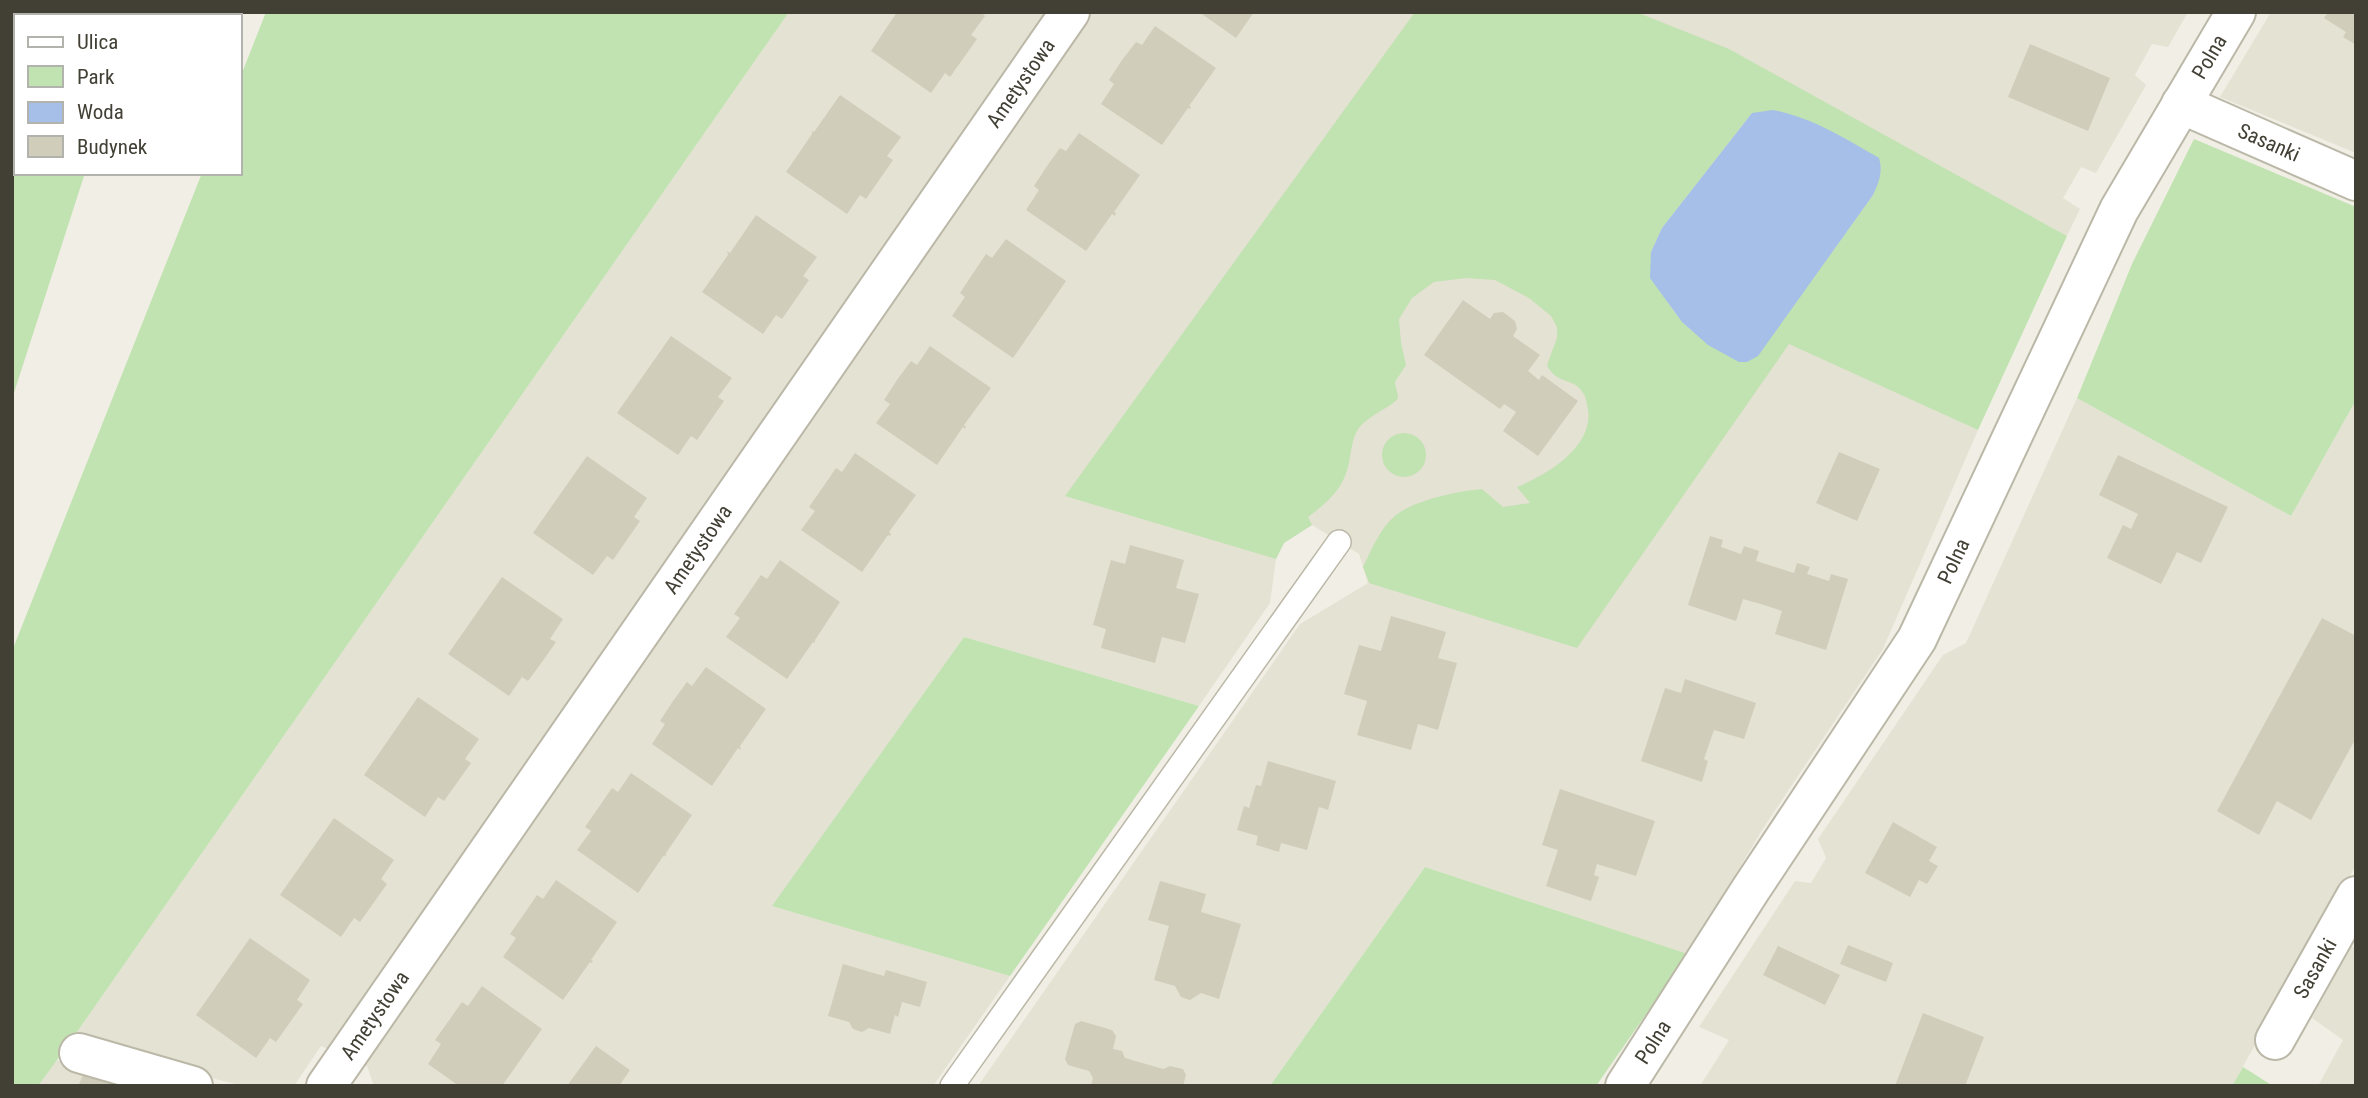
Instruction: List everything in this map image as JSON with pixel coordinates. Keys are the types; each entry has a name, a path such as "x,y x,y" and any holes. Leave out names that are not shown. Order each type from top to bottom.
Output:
{"street":[{"name":"Ametystowa","path":"326,1086 1070,12"},
{"name":"Polna","path":"1625,1086 1751,889 1917,639 1986,487 2119,210 2236,12"},
{"name":"Sasanki","path":"2181,104 2356,181"},
{"name":"Sasanki","path":"2275,1040 2356,896"},
{"path":"79,1053 193,1086"}],"lane":[{"path":"952,1086 1339,542"}],"shaded area":[{"path":"789,12 2188,12 2168,47 2152,44 2135,75 2146,85 2096,173 2081,167 2063,198 2080,209 2067,236 1920,156 1789,343 1978,430 1883,649 1762,830 1688,954 1425,867 1270,1086 978,1086 1300,624 1368,583 1359,554 1312,525 1284,543 1276,559 1270,603 1199,706 964,637 773,906 1010,976 933,1086 374,1086 367,1066 321,1046 294,1086 243,1086 70,1042"},
{"path":"2271,12 2356,12 2356,153 2220,97"},
{"path":"2077,398 2291,516 2356,400 2356,865 2232,1086 1700,1086 1729,1040 1699,1027 1795,881 1811,883 1826,858 1818,839 1943,655 1966,643"},
{"path":"2351,946 2356,949 2356,1086 2318,1086 2343,1040 2312,1018"},
{"path":"56,1060 148,1086 38,1086"}],"green space":[{"path":"12,12 136,12 14,14 14,175 84,175 12,399"},
{"path":"266,12 789,12 70,1042 38,1086 12,1086 12,651 201,175 242,175 242,73"},
{"path":"1415,12 1636,12 1729,49 2067,236 1978,430 1789,344 1577,648 1369,583 1363,567 1385,526 1396,515 1414,505 1449,494 1482,489 1503,507 1530,503 1517,487 1542,475 1566,458 1584,436 1588,409 1584,394 1577,386 1554,375 1547,365 1557,338 1557,327 1551,316 1529,298 1495,280 1466,278 1434,282 1412,298 1399,319 1406,365 1395,382 1398,398 1357,431 1349,463 1338,489 1308,517 1312,525 1284,543 1276,559 1065,496","holes":["1752,113 1873,195 1758,355 1747,362 1701,338 1673,311 1651,252 1662,228"]},
{"path":"2194,139 2356,207 2356,400 2291,516 2077,398 2132,264"},
{"path":"1404,433 1419,440 1426,455 1419,470 1404,477 1389,470 1382,455 1389,440"},
{"path":"964,637 1199,706 1010,976 772,906"},
{"path":"1425,867 1688,954 1596,1086 1270,1086"},
{"path":"2243,1067 2273,1086 2232,1086"}],"water":[{"path":"1773,110 1815,123 1879,158 1879,181 1873,195 1758,356 1747,362 1739,362 1708,345 1682,322 1650,278 1651,252 1662,228 1752,113"}],"building":[{"path":"897,12 980,12 985,16 971,35 977,39 950,77 945,73 931,93 871,51"},
{"path":"1199,12 1254,12 1236,38"},
{"path":"2328,12 2356,12 2356,45 2343,37 2346,32 2324,18"},
{"path":"1155,26 1216,68 1189,106 1190,109 1188,108 1162,145 1101,104 1114,84 1109,80 1122,60 1136,42 1142,45"},
{"path":"2030,44 2110,78 2088,131 2008,97"},
{"path":"840,95 901,137 887,156 893,160 866,199 860,195 847,214 786,172 812,131 814,132"},
{"path":"1079,133 1140,175 1114,212 1115,216 1112,214 1086,251 1026,210 1039,190 1034,186 1047,166 1060,148 1066,151"},
{"path":"756,215 817,257 803,276 809,280 782,319 776,315 763,334 702,292 728,255 727,251 730,253"},
{"path":"1006,239 1066,281 1013,358 952,316 965,297 960,293 986,254 992,258"},
{"path":"1463,300 1490,319 1494,313 1503,312 1515,321 1517,329 1513,336 1540,355 1528,371 1539,380 1542,375 1578,401 1538,456 1503,431 1516,412 1504,404 1500,409 1424,355"},
{"path":"671,336 732,378 718,397 724,401 697,440 691,436 678,455 617,413"},
{"path":"930,346 991,388 964,425 965,429 963,427 937,465 876,423 890,404 884,400 897,380 911,361 917,365"},
{"path":"1839,452 1880,469 1857,521 1816,503"},
{"path":"855,453 916,495 889,532 890,536 888,535 862,572 801,530 815,511 809,507 836,468 842,472"},
{"path":"2118,455 2228,507 2201,563 2177,552 2161,584 2107,558 2123,525 2131,529 2138,514 2099,495"},
{"path":"587,456 647,498 634,517 640,521 613,560 607,556 593,575 533,533"},
{"path":"1710,536 1723,540 1721,547 1741,554 1744,546 1759,551 1756,561 1794,573 1797,563 1810,567 1807,574 1829,581 1831,574 1848,579 1826,650 1775,634 1782,611 1764,605 1743,599 1736,621 1688,605"},
{"path":"1130,545 1184,560 1176,588 1199,594 1185,643 1162,637 1155,663 1101,648 1106,629 1093,625 1111,560 1125,564"},
{"path":"780,560 840,602 815,643 813,642 787,679 726,637 740,618 734,614 761,575 767,579"},
{"path":"502,577 563,619 550,639 556,642 542,662 528,681 522,677 509,696 448,654"},
{"path":"1391,616 1446,632 1438,658 1457,663 1438,730 1418,724 1411,750 1357,735 1367,701 1344,694 1359,645 1381,651"},
{"path":"2322,618 2356,636 2356,738 2311,820 2277,801 2259,835 2217,811"},
{"path":"706,667 766,709 740,746 741,750 738,748 712,786 652,744 665,724 660,721 673,701 687,682 692,686"},
{"path":"1685,679 1756,703 1744,739 1714,730 1704,759 1708,761 1702,782 1641,761 1665,688 1681,693"},
{"path":"418,697 479,739 465,759 471,763 444,801 438,797 425,817 364,775"},
{"path":"1268,761 1336,781 1328,810 1319,807 1307,850 1281,843 1279,852 1256,845 1258,836 1237,830 1244,806 1249,808 1256,785 1261,786"},
{"path":"631,773 692,815 666,853 666,857 664,855 638,893 577,850 591,831 585,827 612,788 618,792"},
{"path":"1560,789 1655,821 1636,876 1597,864 1594,875 1599,877 1591,901 1546,886 1558,850 1542,845"},
{"path":"334,818 394,860 381,879 387,884 360,922 354,918 341,937 280,895"},
{"path":"1893,822 1937,847 1929,861 1938,866 1927,884 1919,880 1910,897 1865,873"},
{"path":"556,880 617,922 591,960 592,963 590,962 563,1000 503,957 516,938 510,934 537,895 543,899"},
{"path":"1160,881 1206,894 1201,912 1241,924 1219,999 1201,993 1190,1000 1181,997 1175,986 1154,980 1169,926 1148,920"},
{"path":"250,938 310,980 297,1000 303,1004 276,1042 270,1038 256,1058 196,1015"},
{"path":"1848,945 1893,963 1886,982 1840,964"},
{"path":"1778,946 1840,975 1825,1005 1763,975"},
{"path":"843,964 884,976 886,970 927,982 920,1007 902,1002 890,1034 869,1028 862,1032 853,1029 849,1022 828,1016"},
{"path":"482,986 542,1029 502,1086 459,1086 428,1064 441,1044 435,1040 462,1002 468,1006"},
{"path":"1923,1013 1984,1037 1965,1086 1895,1086"},
{"path":"1081,1021 1112,1030 1116,1036 1113,1049 1122,1051 1125,1058 1163,1069 1170,1066 1183,1069 1186,1075 1183,1086 1091,1086 1093,1078 1089,1071 1068,1065 1065,1059 1075,1024"},
{"path":"596,1046 630,1070 619,1086 567,1086"},
{"path":"86,1069 126,1086 78,1086"}]}
